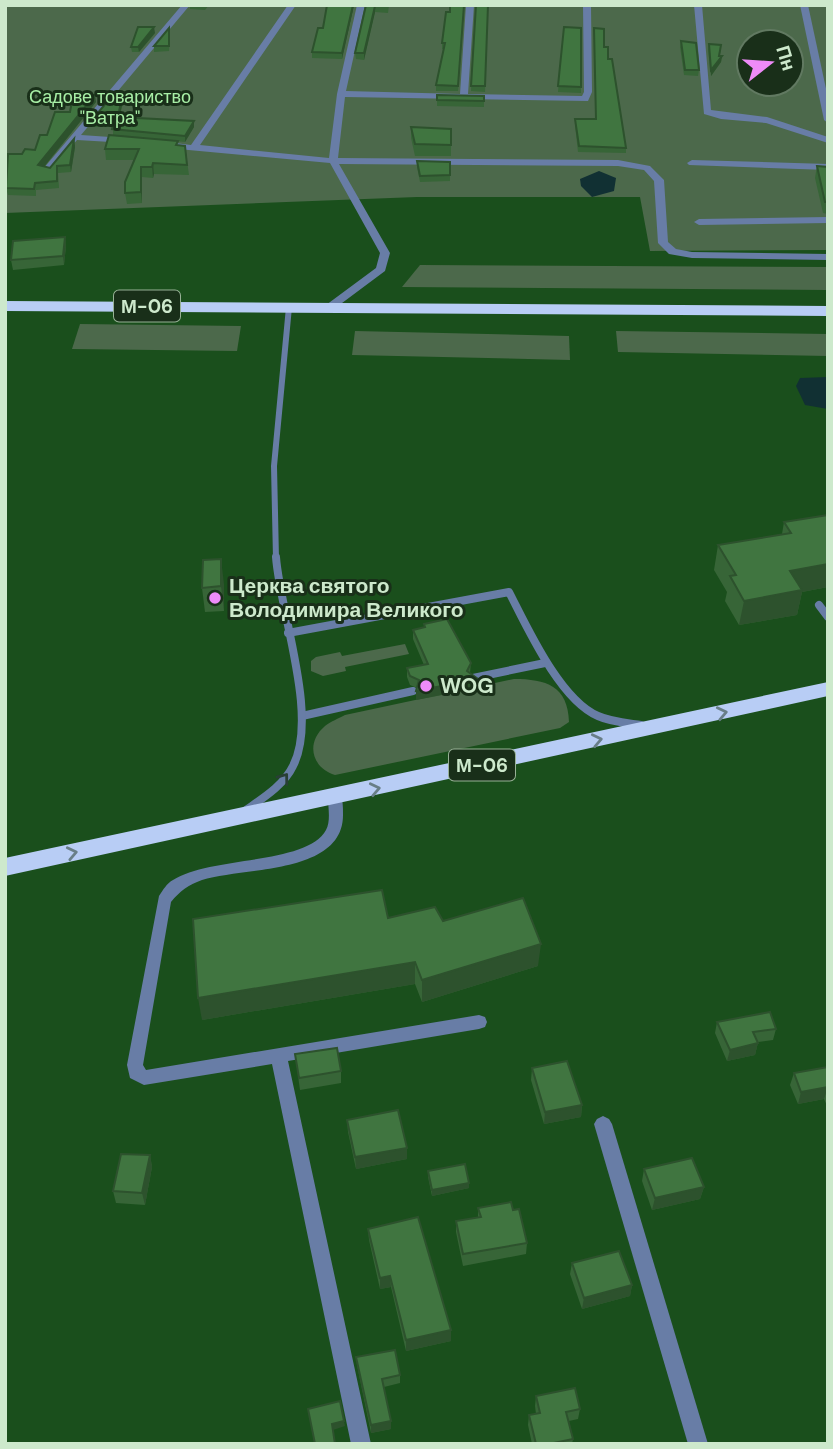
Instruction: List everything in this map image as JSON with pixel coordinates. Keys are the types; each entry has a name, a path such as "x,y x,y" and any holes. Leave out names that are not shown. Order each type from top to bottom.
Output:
{"highway":[{"name":"М-06","path":"5,306 828,311"},
{"name":"М-06","path":"5,867 828,689"}],"street":[{"path":"46,172 186,5"},
{"path":"194,147 292,5"},
{"path":"330,307 382,269 385,253 333,160 341,94 361,5"},
{"path":"464,96 470,5"},
{"path":"341,94 585,99 589,92 587,5"},
{"path":"698,5 706,112 767,120 828,141"},
{"path":"804,5 828,120"},
{"path":"76,137 142,143"},
{"path":"155,144 333,160 618,163 647,168 659,180 663,243 673,252 692,255 828,257"},
{"path":"691,163 828,167"},
{"path":"699,222 828,220"},
{"path":"335,797 334,830 316,851 187,878 168,890 135,1065 136,1073 144,1078 479,1022"},
{"path":"278,1054 361,1444"},
{"path":"603,1124 698,1444"}],"lane":[{"path":"233,819 273,792 296,761 302,716 276,565 272,491 289,307"},
{"path":"288,633 509,592 545,663 595,715 614,721 656,727"},
{"path":"819,605 828,617"},
{"path":"473,678 545,663"},
{"path":"302,716 413,691"}],"green space":[{"name":"Садове товариство \"Ватра\"","path":"5,5 828,5 828,250 650,251 640,197 417,197 5,213"},
{"path":"420,265 828,267 828,290 402,287"},
{"path":"80,324 241,326 237,351 72,349"},
{"path":"355,331 569,336 570,360 352,355"},
{"path":"616,331 828,334 828,356 618,352"},
{"path":"405,644 409,654 345,667 346,671 323,676 311,671 311,661 316,657 340,652 342,656"},
{"path":"514,679 536,681 553,687 564,700 569,722 560,728 335,775 327,772 316,761 313,747 319,733 345,715"}],"water":[{"path":"599,171 616,178 614,191 592,197 581,186 580,179"},
{"path":"828,377 828,409 805,405 796,386 800,378"}],"building":[{"path":"327,5 353,5 342,53 312,52 318,28 323,28"},
{"path":"366,5 388,5 375,6 364,53 355,53"},
{"path":"450,5 464,5 458,86 436,85 445,43 442,43 446,12 450,12"},
{"path":"476,5 488,5 485,86 471,86"},
{"path":"138,27 154,27 138,47 131,47"},
{"path":"564,27 581,28 581,87 558,86"},
{"path":"169,28 169,46 154,46"},
{"path":"594,28 604,29 604,47 608,47 608,59 612,59 626,148 579,146 575,119 596,119"},
{"path":"681,41 696,43 699,70 685,70"},
{"path":"709,44 721,45 719,56 722,56 711,70"},
{"path":"86,95 95,95 38,165 50,168 74,139 70,165 57,166 57,181 35,183 34,189 6,188 8,154 22,154 25,149 35,150 40,135 47,135 55,112 70,112 72,101 83,101"},
{"path":"437,95 484,96 484,101 437,100"},
{"path":"112,96 122,96 118,117 194,121 185,136 112,129 114,121 91,121"},
{"path":"411,127 451,129 451,145 415,144"},
{"path":"109,135 178,141 176,145 185,146 187,165 153,163 152,167 141,167 141,192 125,193 125,182 139,149 105,149"},
{"path":"417,161 450,162 450,175 420,176"},
{"path":"817,166 828,167 828,202 825,202"},
{"path":"65,237 63,256 11,260 13,241"},
{"path":"828,515 828,564 790,571 802,590 744,601 730,576 736,575 718,545 791,533 784,522"},
{"path":"221,559 221,586 202,588 203,560"},
{"path":"447,619 471,663 467,671 478,679 416,691 419,680 410,676 407,668 428,664 413,630 425,627 424,624"},
{"path":"382,890 388,918 435,907 443,921 523,898 541,944 422,980 415,962 198,998 193,919"},
{"path":"770,1012 776,1029 753,1032 758,1043 730,1050 717,1022"},
{"path":"337,1048 341,1071 299,1078 295,1054"},
{"path":"567,1061 582,1105 545,1112 532,1068"},
{"path":"828,1067 828,1087 801,1092 794,1073"},
{"path":"398,1110 407,1148 355,1157 347,1120"},
{"path":"121,1154 150,1155 142,1193 113,1191"},
{"path":"692,1158 704,1187 655,1198 644,1169"},
{"path":"465,1164 469,1183 432,1190 428,1171"},
{"path":"511,1202 513,1210 519,1209 527,1243 463,1254 456,1221 481,1217 478,1208"},
{"path":"418,1217 451,1330 406,1340 390,1276 380,1278 368,1229"},
{"path":"619,1251 632,1285 584,1298 572,1263"},
{"path":"395,1350 400,1375 382,1379 391,1421 371,1425 356,1357"},
{"path":"575,1388 580,1409 566,1412 573,1439 536,1444 529,1415 540,1413 536,1396"},
{"path":"340,1401 344,1421 332,1424 335,1444 315,1444 308,1409"}],"place":[{"name":"Церква святого Володимира Великого","path":"215,598"},
{"name":"WOG","path":"426,686"}]}
